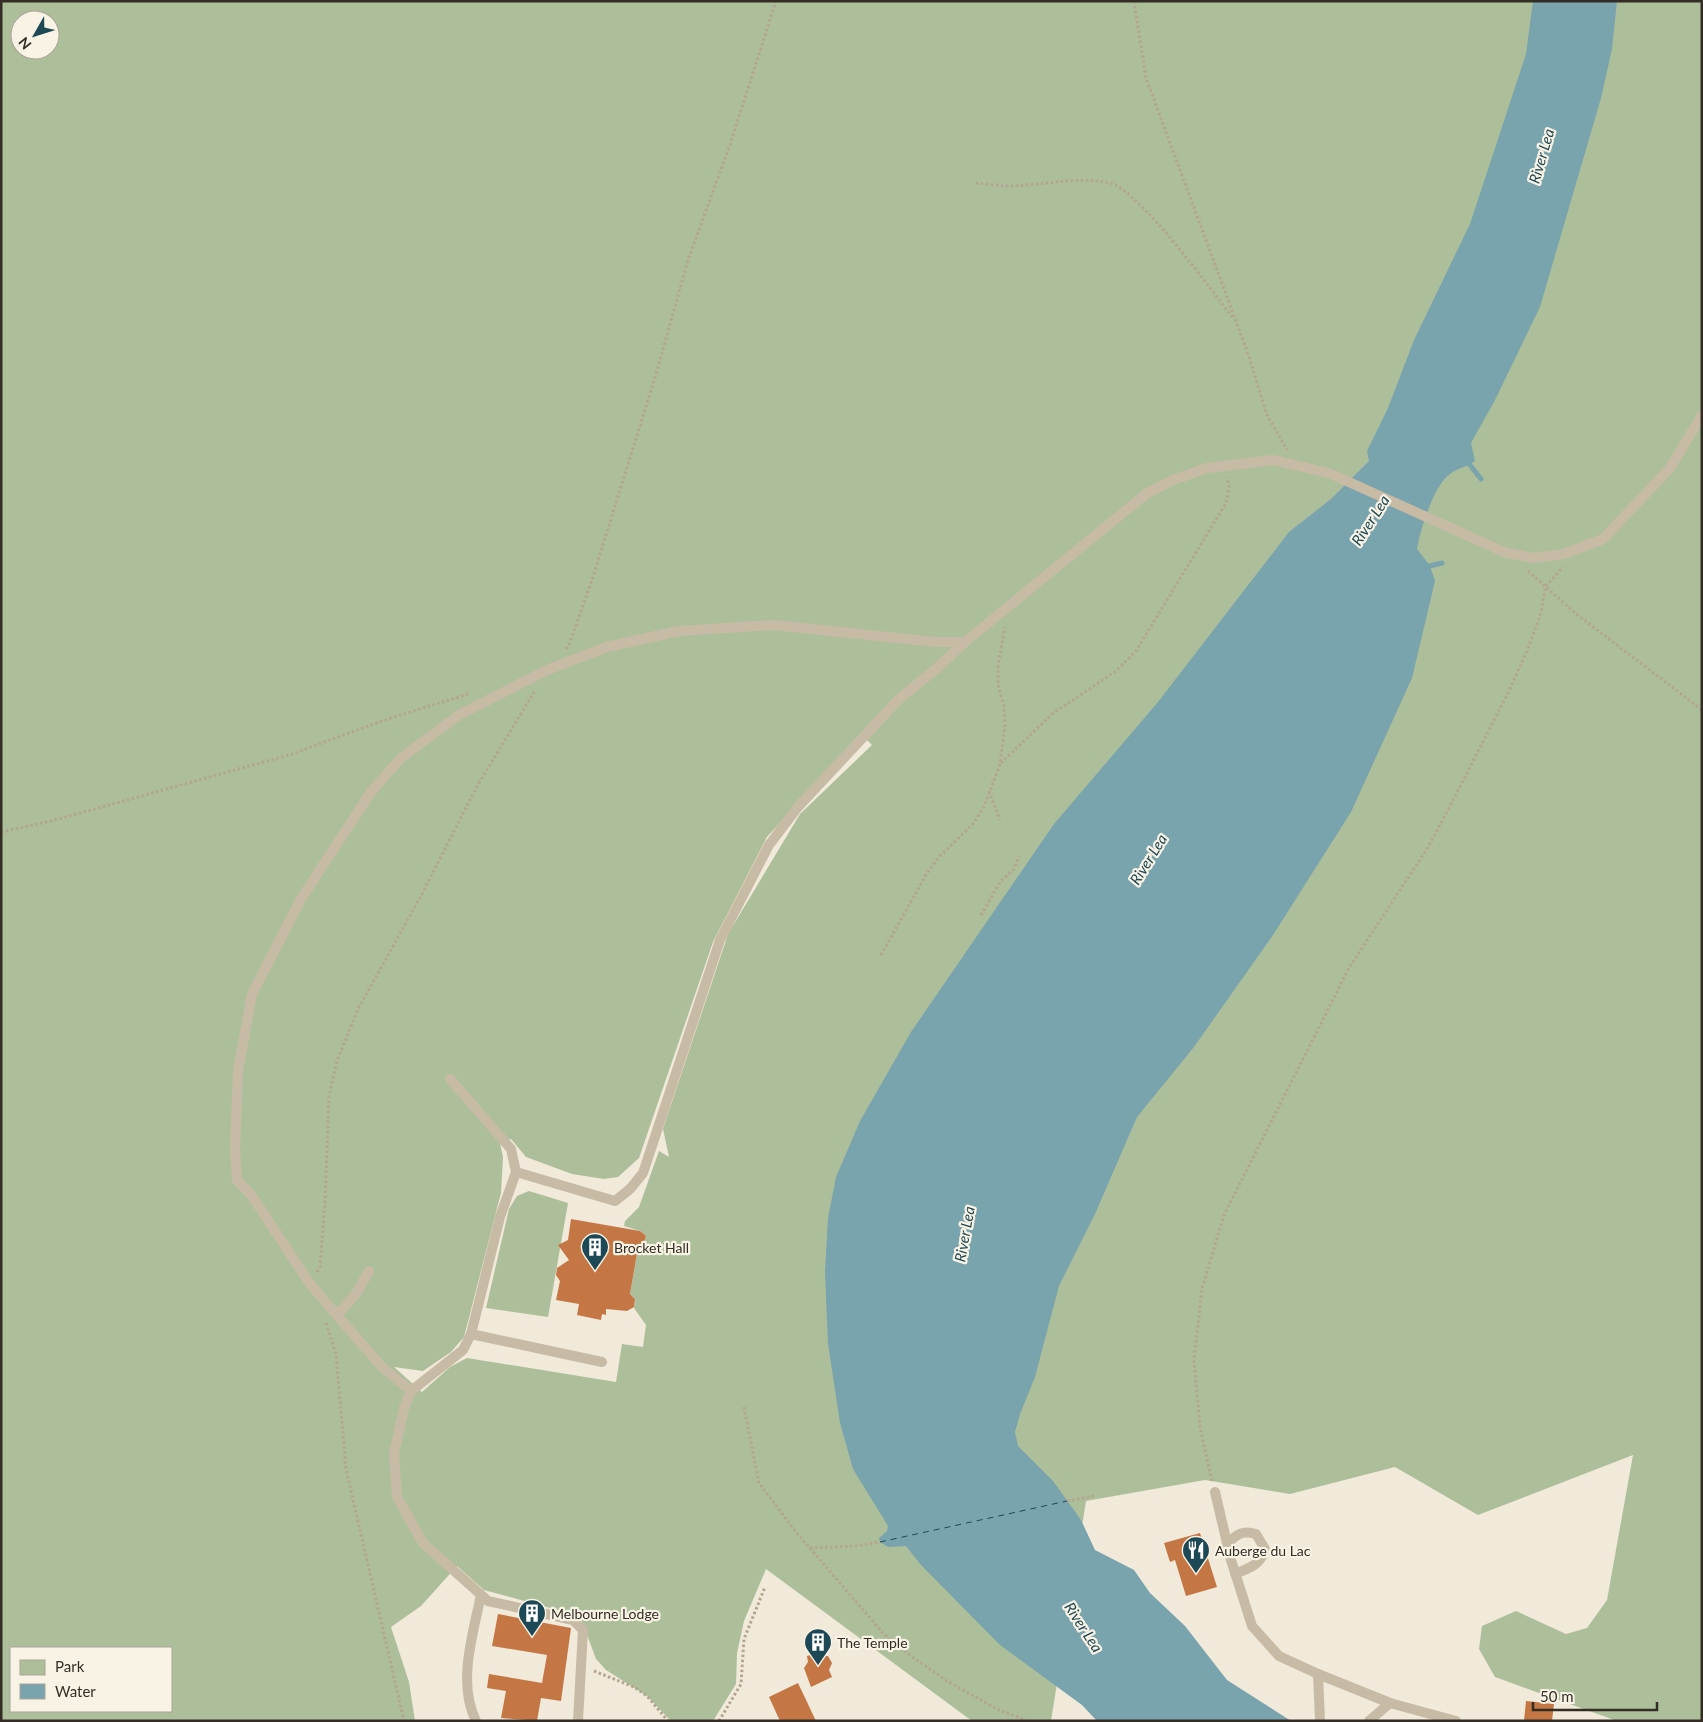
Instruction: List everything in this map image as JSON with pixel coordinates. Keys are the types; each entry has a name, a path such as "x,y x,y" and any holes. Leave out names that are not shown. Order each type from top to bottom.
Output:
{"lane":[{"path":"516,1172 615,1201 630,1190 642,1173 720,940 769,845 798,807 900,699 936,669 964,642 1146,494 1173,480 1207,468 1273,460 1330,473 1504,552 1533,558 1564,554 1603,538 1670,468 1702,415"},
{"path":"411,1391 381,1366 310,1284 252,1196 237,1180 235,1149 238,1071 252,994 301,900 371,792 401,758 459,715 547,670 607,647 688,630 773,625 936,642 964,642"},
{"path":"450,1079 511,1149 516,1172 500,1216 471,1334 464,1350 411,1391 404,1408 394,1454 397,1497 423,1543 488,1601 573,1620 583,1630 578,1721"},
{"path":"337,1315 356,1294 369,1271"},
{"path":"471,1334 602,1362"},
{"path":"1215,1492 1235,1574 1252,1626 1279,1656 1390,1703 1456,1721"},
{"path":"1227,1544 1238,1533 1247,1531 1256,1534 1265,1550 1263,1558 1256,1565 1235,1574"},
{"path":"476,1721 469,1708 468,1672 481,1595"},
{"path":"1318,1674 1320,1721"},
{"path":"1369,1721 1390,1703"}],"path":[{"path":"564,651 569,645 592,580 657,372 688,260 730,145 776,1"},
{"path":"1134,1 1146,78 1234,321 1250,359 1266,413 1298,465"},
{"path":"976,183 1010,186 1050,182 1111,183 1137,202 1178,247 1234,321"},
{"path":"1000,764 1052,714 1116,671 1136,652 1226,503 1229,487 1224,466"},
{"path":"1215,1492 1200,1427 1194,1360 1202,1289 1224,1215 1349,968 1427,849 1504,702 1540,616 1546,586 1580,548"},
{"path":"1525,569 1575,613 1702,710"},
{"path":"882,955 927,873 940,856 973,824 984,807 1000,764 1005,726 1004,706 998,685 998,665 1006,624"},
{"path":"310,1284 320,1266 325,1203 329,1096 337,1061 358,1009 422,894 476,788 547,670"},
{"path":"1,832 55,820 289,755 382,721 474,692"},
{"path":"989,791 1000,820"},
{"path":"981,915 1000,882 1014,869 1019,856"},
{"path":"322,1315 336,1354 346,1469 404,1721"},
{"path":"744,1407 759,1483 810,1548 883,1633 908,1654 947,1681 999,1710 1028,1721"},
{"path":"1067,1501 1094,1496"},
{"path":"810,1548 856,1546 880,1542"},
{"path":"720,1721 742,1684 744,1639 766,1587"},
{"path":"592,1666 593,1671 634,1687 647,1696 668,1721"}],"green space":[{"name":"Brocket Hall","path":"1,1 1702,1 1702,1721 1617,1721 1495,1677 1479,1649 1482,1626 1516,1611 1566,1634 1587,1628 1607,1600 1633,1455 1478,1515 1395,1467 1290,1494 1205,1480 1086,1501 1051,1721 972,1721 766,1569 744,1621 737,1653 736,1684 713,1721 671,1721 647,1696 606,1670 596,1659 580,1616 484,1590 457,1566 421,1606 391,1627 409,1682 415,1721 1,1721","holes":["861,734 872,745 800,814 728,934 663,1129 669,1157 659,1151 639,1207 625,1221 624,1226 640,1231 646,1236 644,1244 638,1248 630,1294 635,1299 634,1308 646,1325 643,1347 622,1344 616,1382 467,1358 450,1367 422,1392 394,1367 423,1371 451,1352 464,1337 501,1193 503,1157 500,1143 511,1139 526,1157 572,1174 604,1179 618,1177 639,1158 713,942 767,837"]},
{"path":"529,1191 568,1203 548,1317 486,1308 509,1209 517,1196"}],"water":[{"name":"River Lea","path":"1533,1 1617,1 1612,49 1601,98 1540,307 1495,400 1471,443 1475,461 1453,472 1444,480 1433,498 1421,531 1417,549 1430,566 1435,581 1412,678 1351,812 1273,935 1194,1047 1137,1117 1095,1214 1059,1286 1035,1377 1015,1432 1018,1446 1053,1481 1081,1520 1095,1550 1134,1570 1150,1593 1185,1626 1227,1680 1291,1721 1097,1721 1082,1705 1000,1645 921,1565 906,1546 888,1547 880,1542 879,1538 887,1531 888,1526 853,1469 840,1423 828,1344 825,1272 828,1218 836,1177 860,1121 911,1032 1054,824 1158,702 1289,532 1331,499 1369,461 1367,451 1388,408 1414,340 1470,224 1526,54"}],"building":[{"name":"Brocket Hall","path":"571,1219 640,1231 646,1236 644,1244 638,1248 630,1294 635,1299 634,1307 627,1311 606,1309 606,1315 602,1314 601,1320 577,1315 579,1304 556,1300 560,1281 556,1275 557,1268 569,1260 558,1245 568,1240"},
{"name":"Auberge du Lac","path":"1200,1533 1217,1587 1186,1596 1175,1560 1170,1562 1164,1543"},
{"path":"498,1614 571,1628 561,1701 541,1698 537,1721 501,1718 506,1691 487,1688 489,1674 542,1683 547,1655 492,1646"},
{"name":"The Temple","path":"819,1652 823,1656 828,1656 832,1663 829,1670 832,1677 811,1687 804,1668 808,1662 807,1656"},
{"path":"798,1683 816,1721 780,1721 769,1697"},
{"path":"1526,1701 1554,1704 1552,1721 1524,1721"}],"waterway":[{"path":"1466,460 1481,479"},
{"path":"1425,567 1442,563"}],"ferry route":[{"path":"880,1542 1067,1501"}],"place":[{"name":"Brocket Hall","path":"595,1271"},
{"name":"Auberge du Lac","path":"1196,1574"},
{"name":"Melbourne Lodge","path":"532,1637"},
{"name":"The Temple","path":"818,1666"}]}
